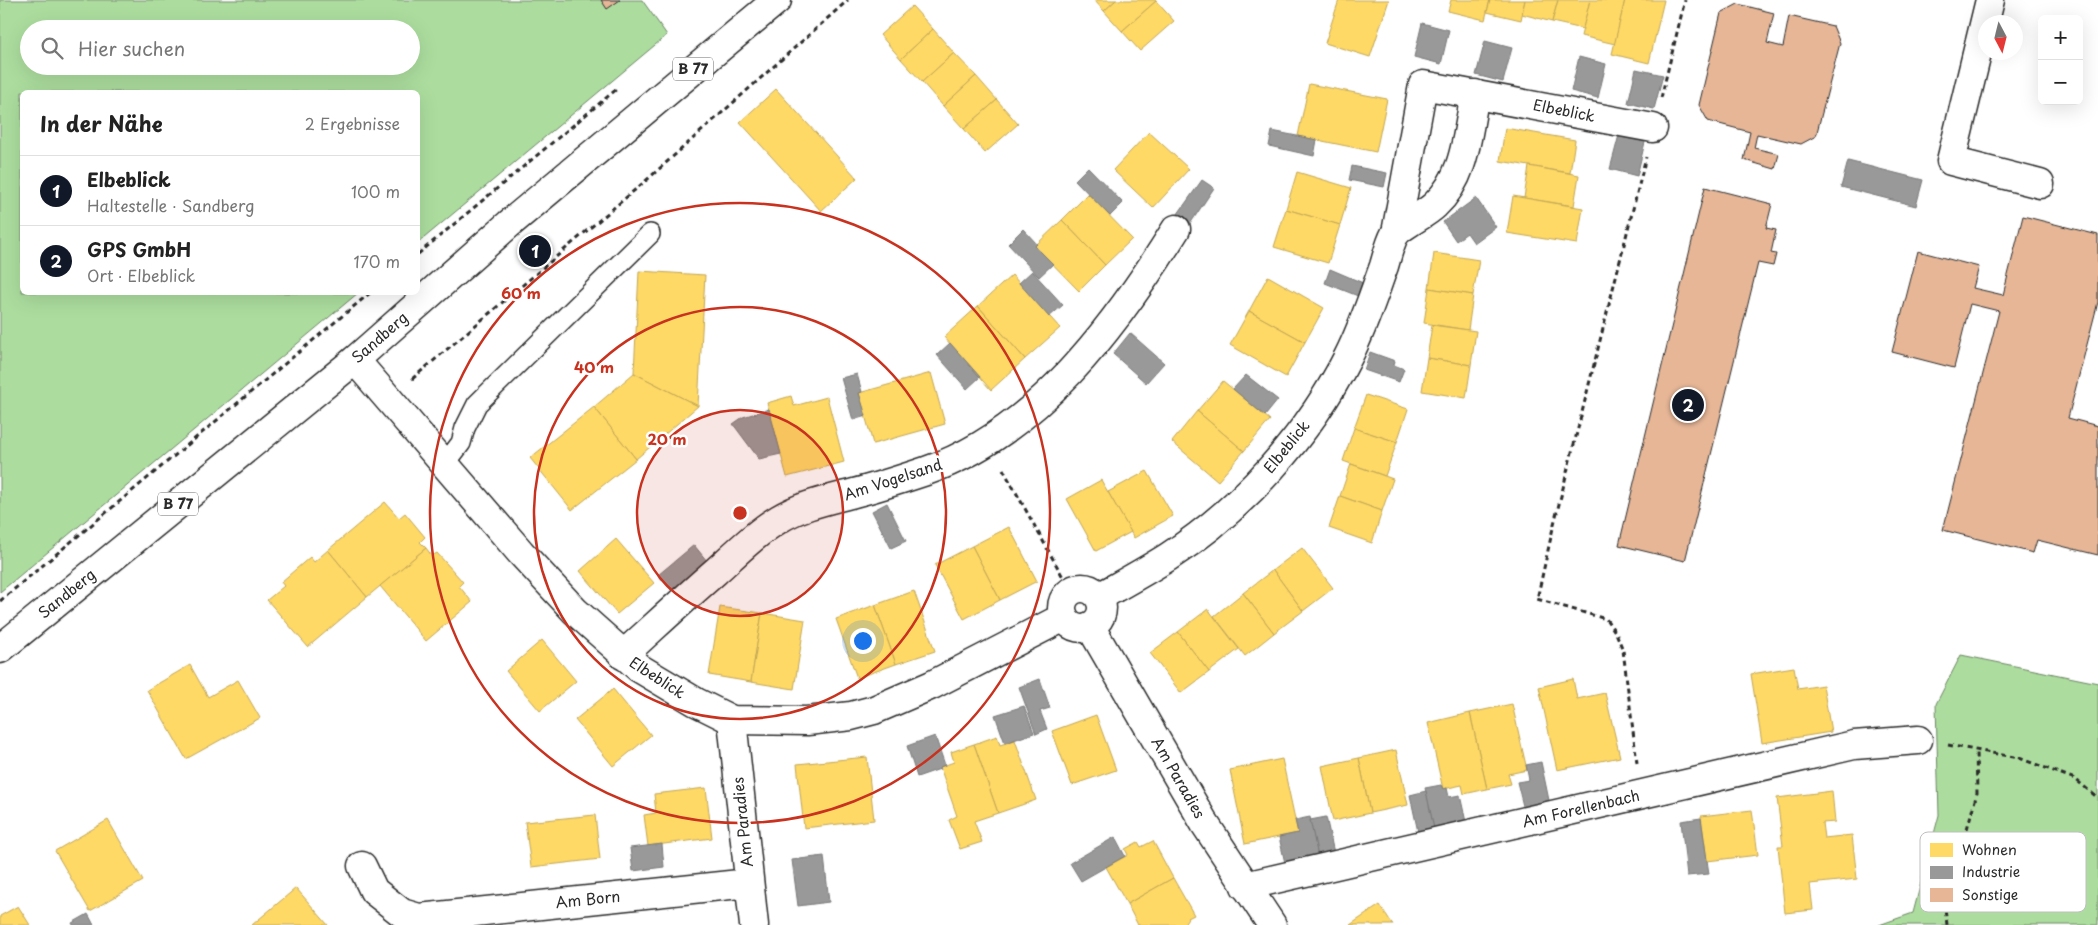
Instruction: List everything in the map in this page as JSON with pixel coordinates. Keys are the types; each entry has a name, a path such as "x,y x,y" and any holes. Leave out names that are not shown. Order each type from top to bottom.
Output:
{"street":[{"name":"Sandberg","path":"0,649 355,360 509,224 777,0"},
{"path":"1990,0 1951,161 2040,184"},
{"name":"Elbeblick","path":"1099,597 1168,557 1224,514 1282,455 1325,397 1358,337 1396,233 1423,84 1653,128"},
{"path":"1396,233 1431,209 1443,198 1453,184 1460,171 1475,94"},
{"name":"Am Vogelsand","path":"623,655 735,554 779,519 812,504 926,471 943,464 987,440 1024,414 1043,398 1097,341 1136,290 1176,229"},
{"name":"Elbeblick","path":"355,360 549,584 623,655 639,668 671,688 732,720 807,721 852,716 874,710 932,684 1064,617"},
{"path":"1078,587 1086,588 1099,597 1102,605 1101,613 1098,620 1090,626 1082,628 1073,626 1064,617 1062,602 1071,590 1078,587"},
{"name":"Am Paradies","path":"1090,626 1206,824 1272,925"},
{"name":"Am Paradies","path":"732,720 754,925"},
{"name":"Am Forellenbach","path":"1245,886 1641,796 1854,745 1918,740"},
{"name":"Am Born","path":"362,866 374,891 402,913 419,918 749,883"}],"lane":[{"path":"445,464 461,443 465,428 476,404 650,234"}],"path":[{"path":"388,398 649,178 848,0"},
{"path":"1641,796 1623,650 1616,633 1606,619 1537,599 1685,0"},
{"path":"420,252 620,87"},
{"path":"0,601 367,295"},
{"path":"987,440 1071,590"},
{"path":"1918,740 2019,758 2075,779 2098,798"},
{"path":"1966,832 1977,793 1976,750"},
{"path":"1945,912 1947,925"}],"green space":[{"path":"0,0 642,0 667,35 420,241 420,90 20,90 20,295 356,295 0,592"},
{"path":"1961,655 2098,683 2098,925 1879,925 1913,913 1920,887 1920,912 2086,912 2086,832 1934,832 1939,815 1936,704"}],"building: Wohnen":[{"path":"1094,0 1116,0 1104,11"},
{"path":"1116,0 1156,1 1122,31 1104,11"},
{"path":"1339,0 1389,0 1370,57 1325,43"},
{"path":"1451,0 1490,0 1485,20 1448,11"},
{"path":"1490,0 1525,0 1521,20 1487,12"},
{"path":"1525,0 1558,0 1552,22 1522,14"},
{"path":"1558,0 1590,0 1583,29 1552,22"},
{"path":"1590,0 1625,0 1615,44 1581,36"},
{"path":"1625,0 1664,0 1649,63 1612,54"},
{"path":"1156,1 1174,21 1140,51 1122,31"},
{"path":"912,6 933,29 901,59 880,35"},
{"path":"933,29 954,53 922,82 901,59"},
{"path":"954,53 976,76 943,106 922,82"},
{"path":"976,76 997,100 964,129 943,106"},
{"path":"1309,84 1387,99 1376,152 1298,136"},
{"path":"776,89 857,178 821,211 740,122"},
{"path":"997,100 1018,124 985,153 964,129"},
{"path":"1505,128 1575,140 1570,173 1500,161"},
{"path":"1149,132 1189,169 1153,208 1113,170"},
{"path":"1529,166 1579,175 1574,206 1524,198"},
{"path":"1297,172 1351,188 1340,225 1286,209"},
{"path":"1088,194 1132,239 1105,265 1062,220"},
{"path":"1513,196 1583,208 1577,244 1507,233"},
{"path":"1286,209 1340,225 1328,263 1274,247"},
{"path":"1062,220 1105,265 1079,291 1035,246"},
{"path":"1434,253 1479,260 1473,295 1429,288"},
{"path":"639,271 705,275 698,406 634,373"},
{"path":"1012,275 1060,328 1025,359 978,306"},
{"path":"1268,276 1324,308 1305,342 1249,311"},
{"path":"1429,288 1473,295 1468,330 1424,323"},
{"path":"978,306 1025,359 991,390 944,337"},
{"path":"1249,311 1305,342 1286,377 1230,345"},
{"path":"1432,325 1476,331 1471,365 1427,358"},
{"path":"1427,358 1471,365 1466,398 1422,391"},
{"path":"634,373 698,406 636,459 594,407"},
{"path":"931,373 945,424 873,444 859,393"},
{"path":"1223,381 1270,420 1244,451 1197,411"},
{"path":"1366,395 1408,409 1397,442 1354,428"},
{"path":"791,396 794,406 827,397 844,462 787,477 767,403"},
{"path":"594,407 636,459 572,510 530,458"},
{"path":"1197,411 1244,451 1218,481 1172,442"},
{"path":"1354,428 1397,442 1385,476 1343,461"},
{"path":"1351,464 1393,479 1382,511 1340,496"},
{"path":"1147,471 1173,516 1134,538 1108,492"},
{"path":"1101,480 1131,532 1096,551 1067,499"},
{"path":"1340,496 1382,511 1372,543 1329,528"},
{"path":"385,502 399,518 405,513 425,537 420,542 426,548 367,597 328,550"},
{"path":"1009,527 1037,581 1000,600 972,546"},
{"path":"616,539 654,583 617,614 580,571"},
{"path":"972,546 1000,600 964,619 935,565"},
{"path":"426,548 432,556 437,553 463,582 459,586 472,602 426,641 380,586"},
{"path":"1302,548 1333,588 1303,611 1273,570"},
{"path":"328,550 367,597 308,647 267,600 284,586 281,582 310,557 314,562"},
{"path":"1273,570 1303,611 1274,633 1243,593"},
{"path":"914,591 935,651 896,664 875,605"},
{"path":"1243,593 1274,633 1245,656 1214,616"},
{"path":"875,605 896,664 857,678 836,619"},
{"path":"720,607 762,613 751,682 709,675"},
{"path":"1208,609 1239,649 1209,672 1178,632"},
{"path":"762,613 805,620 794,689 751,682"},
{"path":"1178,632 1209,672 1181,693 1150,653"},
{"path":"542,640 576,681 540,711 506,671"},
{"path":"190,665 208,697 238,680 260,718 186,759 147,690"},
{"path":"1794,667 1798,689 1823,685 1831,732 1762,743 1751,674"},
{"path":"1573,679 1577,699 1605,693 1620,757 1557,770 1539,687"},
{"path":"613,689 651,735 613,766 575,720"},
{"path":"1512,704 1527,770 1508,774 1511,784 1487,789 1470,713"},
{"path":"1470,713 1487,789 1464,794 1462,785 1443,789 1428,723"},
{"path":"1096,715 1116,770 1072,785 1052,731"},
{"path":"997,736 1000,745 1015,740 1036,800 998,813 974,744"},
{"path":"974,744 998,813 974,821 982,842 960,849 949,820 957,816 940,767 954,762 951,752"},
{"path":"1396,750 1408,805 1370,813 1359,758"},
{"path":"867,757 874,820 804,828 797,764"},
{"path":"1359,758 1370,813 1333,821 1322,766"},
{"path":"1282,759 1298,833 1245,844 1230,770"},
{"path":"706,788 712,838 648,846 644,815 656,813 654,794"},
{"path":"1832,791 1835,822 1822,823 1824,838 1852,835 1857,879 1810,884 1813,910 1785,913 1778,846 1783,846 1777,798"},
{"path":"1752,810 1758,855 1707,861 1701,816"},
{"path":"595,815 600,859 531,867 525,822"},
{"path":"108,820 143,881 90,911 55,851"},
{"path":"1153,841 1173,878 1127,904 1106,867 1128,855 1125,849 1138,842 1141,847"},
{"path":"1173,878 1194,915 1188,918 1183,925 1138,925 1127,904"},
{"path":"296,888 328,925 252,925"},
{"path":"1380,905 1393,925 1350,925"},
{"path":"18,906 30,925 0,925 0,916"}],"building: Industrie":[{"path":"1422,23 1449,30 1441,64 1414,57"},
{"path":"1485,41 1512,48 1503,82 1476,75"},
{"path":"1579,57 1606,64 1598,98 1571,91"},
{"path":"1636,69 1663,75 1654,109 1628,103"},
{"path":"1272,131 1317,140 1314,156 1269,146"},
{"path":"1619,135 1645,142 1637,176 1610,169"},
{"path":"1848,161 1923,180 1916,206 1841,187"},
{"path":"1352,166 1387,173 1384,187 1349,180"},
{"path":"1088,167 1123,203 1110,216 1075,180"},
{"path":"1202,180 1214,188 1188,227 1175,218"},
{"path":"1476,198 1496,227 1474,243 1467,233 1456,241 1443,222"},
{"path":"1023,229 1037,244 1035,246 1053,264 1039,277 1008,244"},
{"path":"1330,269 1363,283 1358,296 1325,283"},
{"path":"1032,271 1063,305 1049,317 1019,283"},
{"path":"1130,333 1164,363 1146,383 1113,354"},
{"path":"950,343 980,377 967,389 937,355"},
{"path":"1370,352 1395,361 1394,365 1404,369 1399,382 1364,370"},
{"path":"857,374 862,392 859,393 866,416 853,420 841,378"},
{"path":"1246,375 1278,400 1265,416 1233,389"},
{"path":"769,409 781,454 759,459 733,424 743,417"},
{"path":"887,503 906,541 891,548 872,511"},
{"path":"694,545 707,561 672,591 658,575"},
{"path":"1040,679 1050,708 1040,711 1047,729 1036,734 1019,687"},
{"path":"1024,706 1034,733 1005,743 995,715"},
{"path":"935,736 945,765 940,767 940,769 917,777 907,746"},
{"path":"1541,762 1550,805 1524,810 1517,782 1529,780 1526,765"},
{"path":"1441,785 1443,789 1447,788 1449,797 1460,795 1466,822 1434,829 1425,788"},
{"path":"1426,791 1434,829 1418,832 1410,795"},
{"path":"1310,817 1318,856 1285,863 1279,837 1298,833 1295,820"},
{"path":"1326,817 1334,853 1318,856 1310,820"},
{"path":"1701,818 1709,874 1687,876 1681,821"},
{"path":"1115,837 1125,856 1081,881 1070,863"},
{"path":"662,844 664,867 633,871 630,848"},
{"path":"824,856 829,902 798,906 792,860"},
{"path":"88,914 94,925 73,925 72,923"}],"building: Sonstige":[{"path":"601,0 620,0 607,9"},
{"path":"1738,4 1774,13 1767,43 1783,47 1789,16 1833,26 1840,43 1816,136 1801,144 1757,134 1754,148 1779,154 1775,169 1744,160 1750,132 1708,121 1699,105 1721,13"},
{"path":"1705,187 1772,204 1766,228 1776,230 1771,253 1776,254 1773,266 1758,263 1685,561 1619,545"},
{"path":"2023,216 2098,235 2098,302 2068,418 2098,426 2098,555 2037,540 2033,553 1943,530 1999,311 1970,304 1954,368 1892,352 1918,251 1979,267 1973,288 2003,295"}],"place":[{"name":"Elbeblick","path":"535,251"},
{"name":"GPS GmbH","path":"1688,405"}]}
